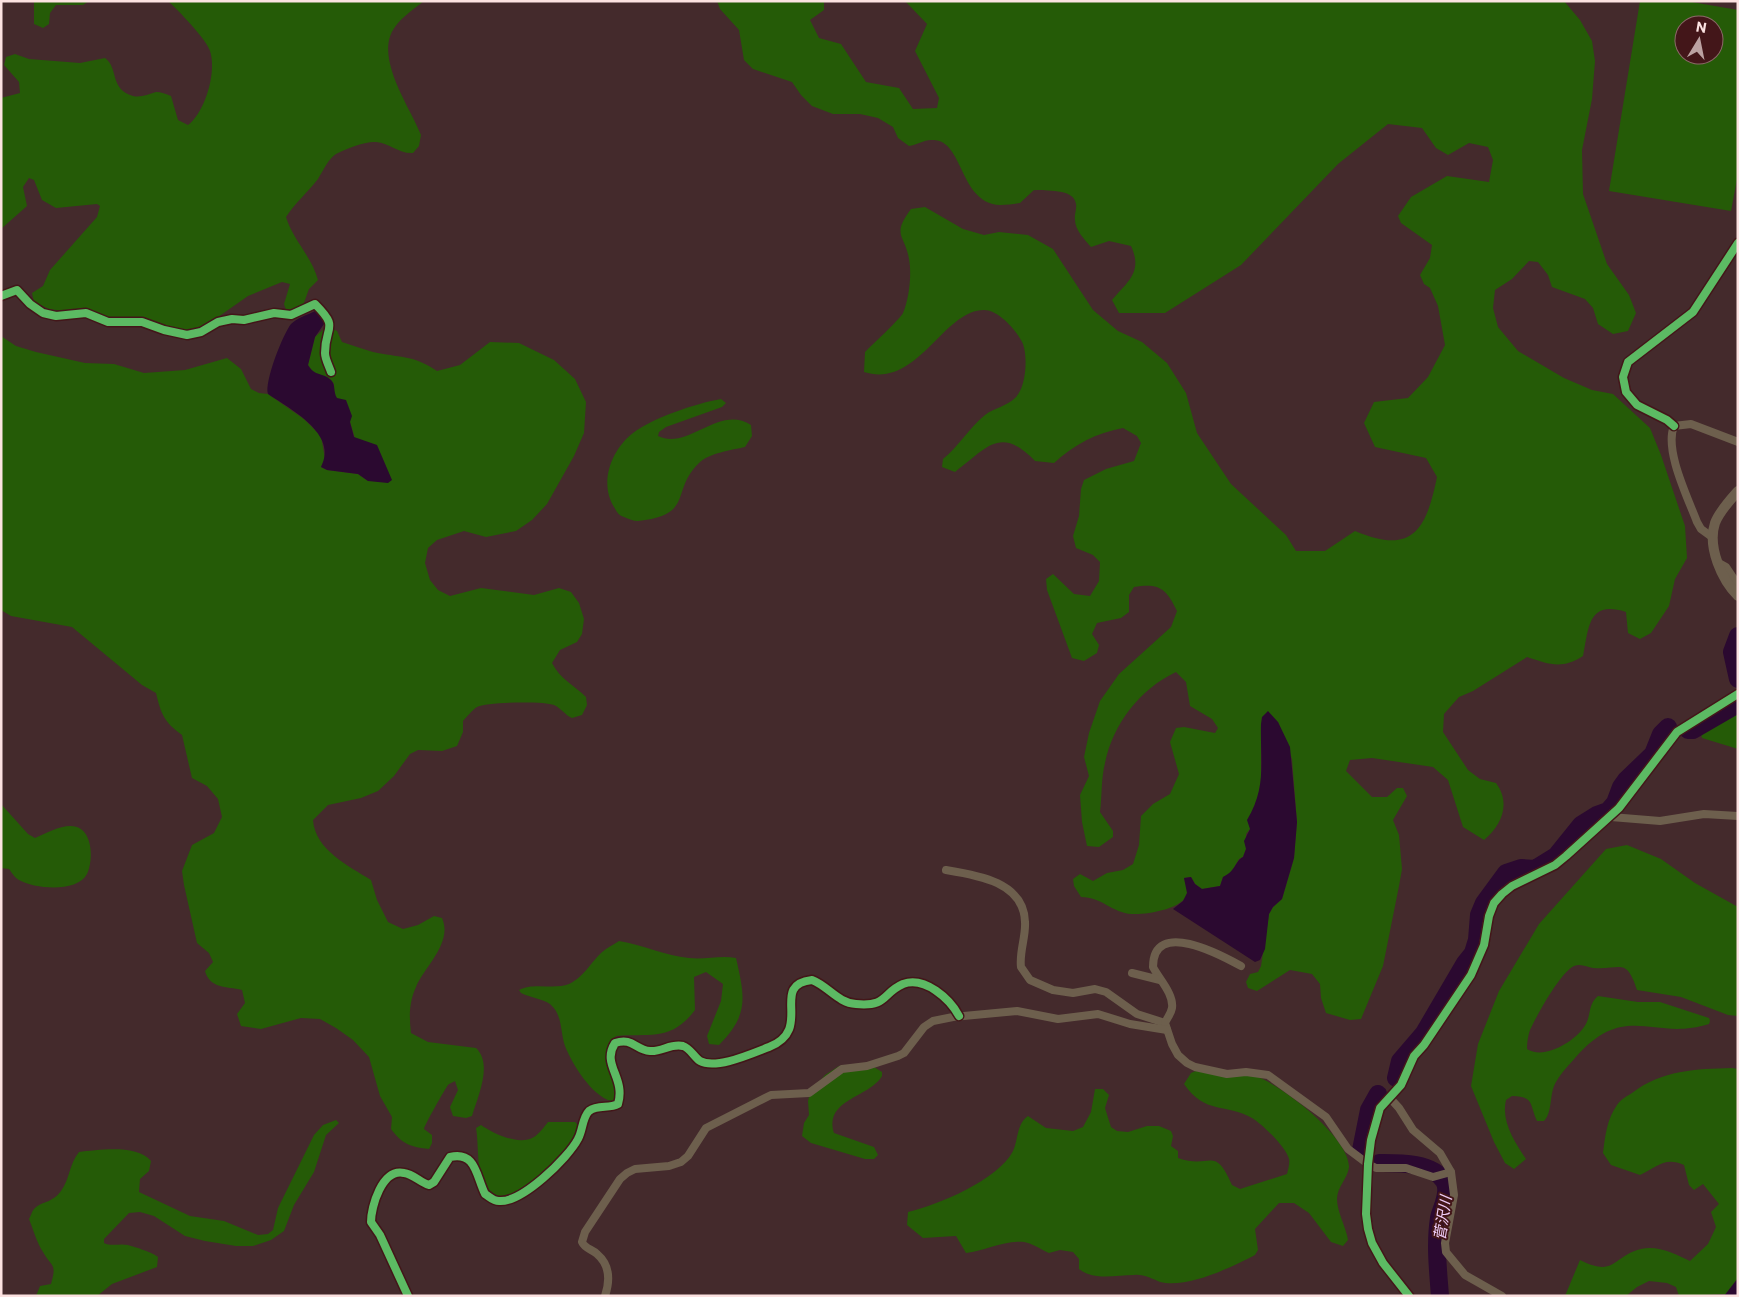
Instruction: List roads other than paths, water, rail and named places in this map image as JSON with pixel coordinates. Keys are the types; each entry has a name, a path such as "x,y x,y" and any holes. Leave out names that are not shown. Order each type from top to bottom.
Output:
{"street":[{"path":"1738,243 1693,312 1628,362 1623,377 1626,392 1636,405 1667,420 1674,426 1692,424 1738,442"},
{"path":"1,296 17,290 30,304 43,313 56,316 86,313 108,322 142,322 164,330 187,335 201,332 218,322 232,319 244,320 274,313 291,315 315,304 328,317 331,325 325,354 331,372"},
{"path":"1674,426 1671,433 1671,449 1697,522 1712,538"},
{"path":"1738,491 1715,523 1712,538 1717,562 1731,590 1738,596"},
{"path":"1717,562 1726,567 1738,585"},
{"path":"1410,1296 1383,1263 1372,1243 1366,1214 1368,1164 1375,1121 1380,1108 1401,1085 1414,1056 1434,1032 1471,975 1484,945 1489,916 1494,903 1512,886 1555,865 1610,817 1636,788 1677,732 1738,694"},
{"path":"1610,817 1660,821 1704,814 1738,816"},
{"path":"946,870 1001,885 1016,896 1024,913 1025,924 1021,967 1023,974 1030,980 1064,992 1095,989 1106,992 1137,1014 1166,1027 1178,1055 1195,1068 1228,1074 1246,1072 1268,1075 1326,1117 1348,1148 1376,1168 1406,1168 1433,1177 1447,1173"},
{"path":"1166,1027 1172,1011 1172,1003 1170,995 1153,967 1153,960 1162,947 1168,943 1178,942 1203,947 1241,966"},
{"path":"1132,973 1160,980"},
{"path":"408,1296 380,1235 371,1222 372,1209 383,1181 396,1173 404,1172 429,1184 434,1182 450,1157 464,1156 470,1160 475,1168 485,1194 498,1201 509,1200 565,1159 579,1138 585,1116 590,1110 597,1107 612,1108 618,1104 620,1082 611,1065 610,1057 615,1044 622,1041 632,1042 648,1051 657,1051 674,1045 684,1046 699,1060 708,1064 718,1064 775,1044 784,1037 790,1030 792,1019 790,999 793,989 797,984 812,980 842,1000 857,1004 882,1002 902,985 920,984 944,996 960,1016"},
{"path":"605,1296 608,1275 606,1266 598,1255 584,1247 582,1238 620,1179 635,1169 669,1166 681,1162 688,1156 706,1128 713,1123 772,1096 809,1093 842,1069 867,1066 898,1056 904,1053 924,1027 933,1021 960,1016 1017,1011 1058,1019 1098,1014 1130,1024 1166,1027"},
{"path":"1389,1097 1399,1108 1413,1130 1440,1153 1454,1195 1445,1243 1446,1252 1465,1276 1502,1296"}],"waterway":[{"name":"菅沢川","path":"1738,636 1732,652 1738,679"},
{"name":"菅沢川","path":"1688,730 1693,730 1738,704"},
{"name":"菅沢川","path":"1396,1078 1400,1061 1424,1033 1465,963 1473,953 1477,940 1479,915 1484,903 1506,873 1521,868 1535,869 1556,856 1581,825 1597,815 1608,811 1615,803 1626,780 1653,754 1661,734 1668,727"},
{"name":"菅沢川","path":"1361,1150 1369,1110 1378,1094"},
{"name":"菅沢川","path":"1379,1163 1423,1167 1439,1175 1446,1185 1446,1195 1439,1218 1437,1238 1440,1296"}]}
